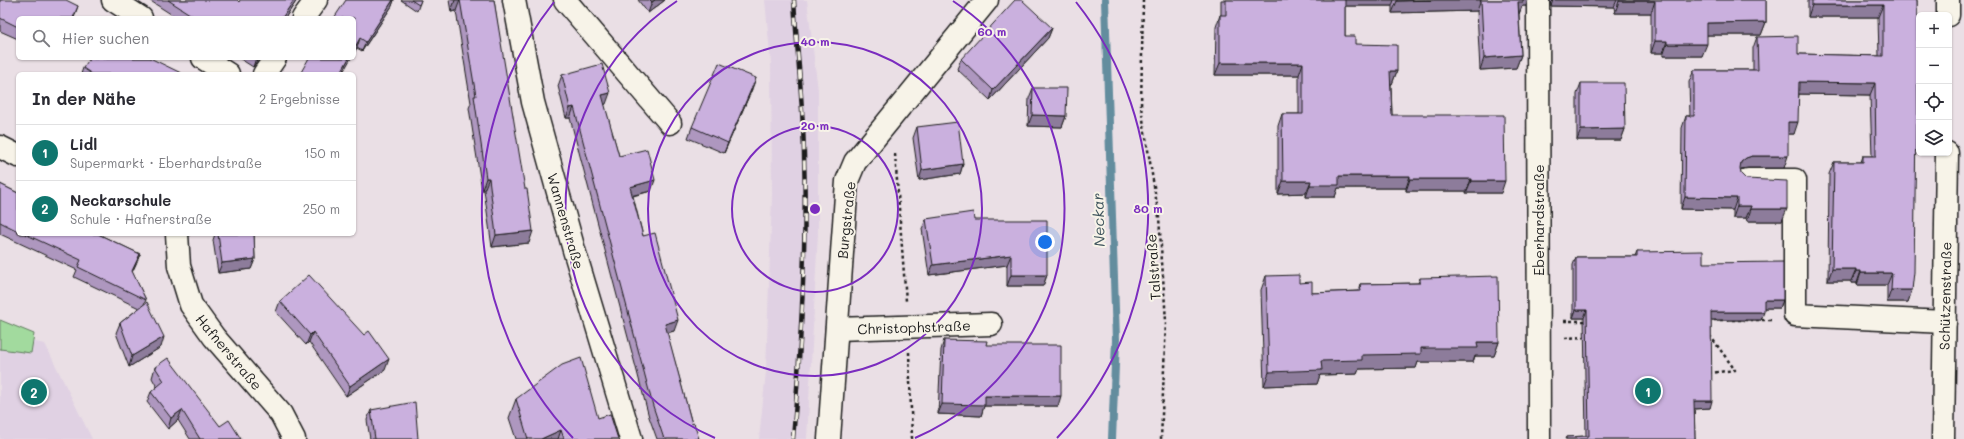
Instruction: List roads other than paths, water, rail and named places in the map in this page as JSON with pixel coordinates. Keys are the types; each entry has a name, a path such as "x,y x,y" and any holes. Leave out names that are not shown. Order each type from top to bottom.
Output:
{"street":[{"path":"113,0 138,16"},
{"path":"304,16 316,0"},
{"name":"Wannenstraße","path":"514,0 532,102 574,250 631,439"},
{"path":"565,0 670,123"},
{"name":"Burgstraße","path":"829,439 847,181 855,162 987,0"},
{"name":"Eberhardstraße","path":"1538,0 1539,439"},
{"path":"1948,0 1948,12"},
{"path":"206,60 225,72"},
{"path":"265,72 274,60"},
{"path":"0,147 16,155"},
{"name":"Schützenstraße","path":"1944,439 1947,156"},
{"path":"1748,180 1794,180 1795,315 1945,322"},
{"name":"Hafnerstraße","path":"177,236 178,266 191,305 214,337 281,414 294,439"},
{"name":"Christophstraße","path":"836,329 991,324"}],"waterway":[{"name":"Neckar","path":"1105,0 1116,340 1112,439"}],"railway":[{"path":"793,439 801,333 805,225 803,135 794,0"}],"place":[{"name":"Lidl","path":"1648,391"},
{"name":"Neckarschule","path":"34,392"}]}
